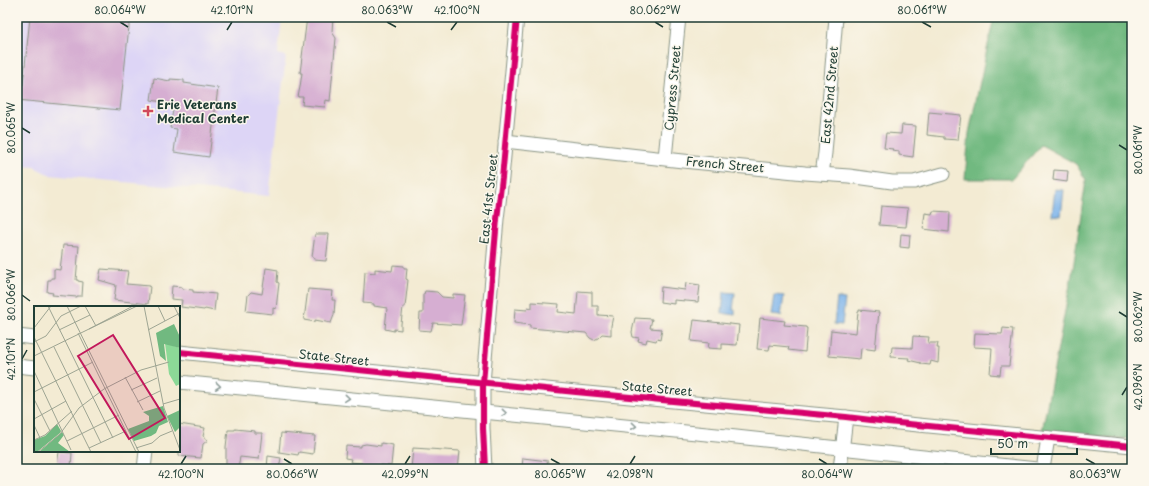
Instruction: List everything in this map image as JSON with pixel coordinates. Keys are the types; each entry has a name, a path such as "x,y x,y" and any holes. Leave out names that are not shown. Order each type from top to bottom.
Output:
{"street":[{"name":"East 41st Street","path":"485,469 482,428 483,383 496,219 506,141 517,17"},
{"name":"Cypress Street","path":"665,158 679,17"},
{"name":"East 42nd Street","path":"822,174 836,17"},
{"name":"French Street","path":"506,141 849,176 892,182 914,182 943,174"},
{"path":"17,336 34,338"},
{"name":"State Street","path":"180,352 1132,446"},
{"path":"17,366 34,368"},
{"path":"180,382 483,411 1036,469"},
{"path":"840,469 846,417"},
{"path":"1043,469 1048,438"},
{"path":"144,469 146,452"}],"shaded area":[{"name":"Erie Veterans Medical Center","path":"17,17 282,17 278,54 286,56 269,196 50,175 34,167 17,166"}],"green space":[{"path":"994,17 1132,17 1132,439 1042,432 1073,269 1086,180 1076,164 1041,145 1012,179 965,179 969,133"}],"water":[{"path":"1055,189 1064,190 1061,216 1052,215"},
{"path":"724,292 735,293 733,310 735,310 735,315 722,313"},
{"path":"774,295 784,296 781,316 771,315"},
{"path":"837,298 845,299 842,325 834,324"}],"building":[{"path":"30,17 130,17 120,110 17,100 19,84 23,85"},
{"path":"307,17 333,17 332,32 336,38 330,101 326,100 325,107 302,105 303,97 298,97 302,73 300,73"},
{"path":"154,78 170,81 170,79 184,80 184,83 218,88 209,157 174,152 177,129 170,128 174,104 151,100"},
{"path":"929,112 961,115 958,140 944,139 944,137 927,135"},
{"path":"902,125 916,126 913,157 899,155 899,151 884,148 886,133 901,134"},
{"path":"1054,170 1068,171 1067,182 1053,180"},
{"path":"881,206 908,208 906,227 879,225"},
{"path":"933,211 950,212 949,232 923,229 925,213 932,214"},
{"path":"315,234 329,234 326,261 314,260 315,258 312,257"},
{"path":"901,234 910,235 909,248 900,247"},
{"path":"63,245 79,246 76,280 83,282 82,296 52,295 53,293 47,292 48,280 54,278 54,269 60,270"},
{"path":"393,265 404,266 404,268 407,268 406,279 408,280 405,307 403,307 401,330 394,329 394,331 385,329 387,308 374,306 374,304 363,303 365,272 375,273 375,269 392,271"},
{"path":"266,268 278,270 277,282 279,283 276,309 273,308 273,314 246,311 248,295 251,292 262,294"},
{"path":"101,269 128,271 126,284 150,286 148,304 114,300 116,285 99,280"},
{"path":"686,283 700,285 698,302 674,300 674,304 660,302 661,287 685,290"},
{"path":"172,286 193,290 193,292 216,294 214,311 181,307 182,300 171,299"},
{"path":"308,289 333,291 332,300 335,300 334,315 331,323 315,320 315,322 304,320"},
{"path":"425,291 437,292 442,297 453,298 453,294 465,295 461,325 433,323 431,331 419,330 420,313 423,313 423,294"},
{"path":"578,291 592,292 592,306 598,306 598,315 613,316 611,335 602,334 594,340 586,333 530,328 530,325 514,323 515,309 527,310 528,307 532,308 532,302 559,304 558,312 576,314"},
{"path":"859,310 879,312 875,350 861,348 860,359 829,356 831,330 856,333"},
{"path":"635,318 652,319 650,328 662,329 660,340 657,339 656,341 647,339 646,343 638,341 639,338 633,337 632,332"},
{"path":"760,318 785,321 784,325 806,327 805,352 788,350 789,347 770,345 769,350 757,349"},
{"path":"694,320 739,325 737,345 722,344 722,349 708,348 709,343 691,341"},
{"path":"1003,328 1013,329 1009,366 1001,366 1000,375 990,374 992,348 974,347 975,333 1002,334"},
{"path":"913,336 929,337 928,343 938,343 938,363 931,361 930,365 921,364 908,360 909,358 891,357 892,347 912,348"},
{"path":"180,424 205,428 203,436 208,440 203,444 201,458 179,456"},
{"path":"235,429 262,433 259,459 240,457 238,469 226,469 228,430"},
{"path":"281,433 315,436 313,454 299,452 298,455 279,452"},
{"path":"381,443 393,445 391,466 380,465 379,468 370,466 370,468 361,467 362,463 350,462 351,459 345,458 346,446 361,447 361,445 366,444 381,446"},
{"path":"413,448 460,451 458,469 411,469"},
{"path":"59,452 72,453 71,467 57,466"},
{"path":"268,456 281,458 279,469 267,469"},
{"path":"523,458 548,461 546,469 527,469 527,467 522,467"}],"cycle path":[{"path":"485,469 483,383 497,219 517,17"},
{"path":"180,352 1132,446"}],"place":[{"name":"Erie Veterans Medical Center","path":"148,111"}]}
